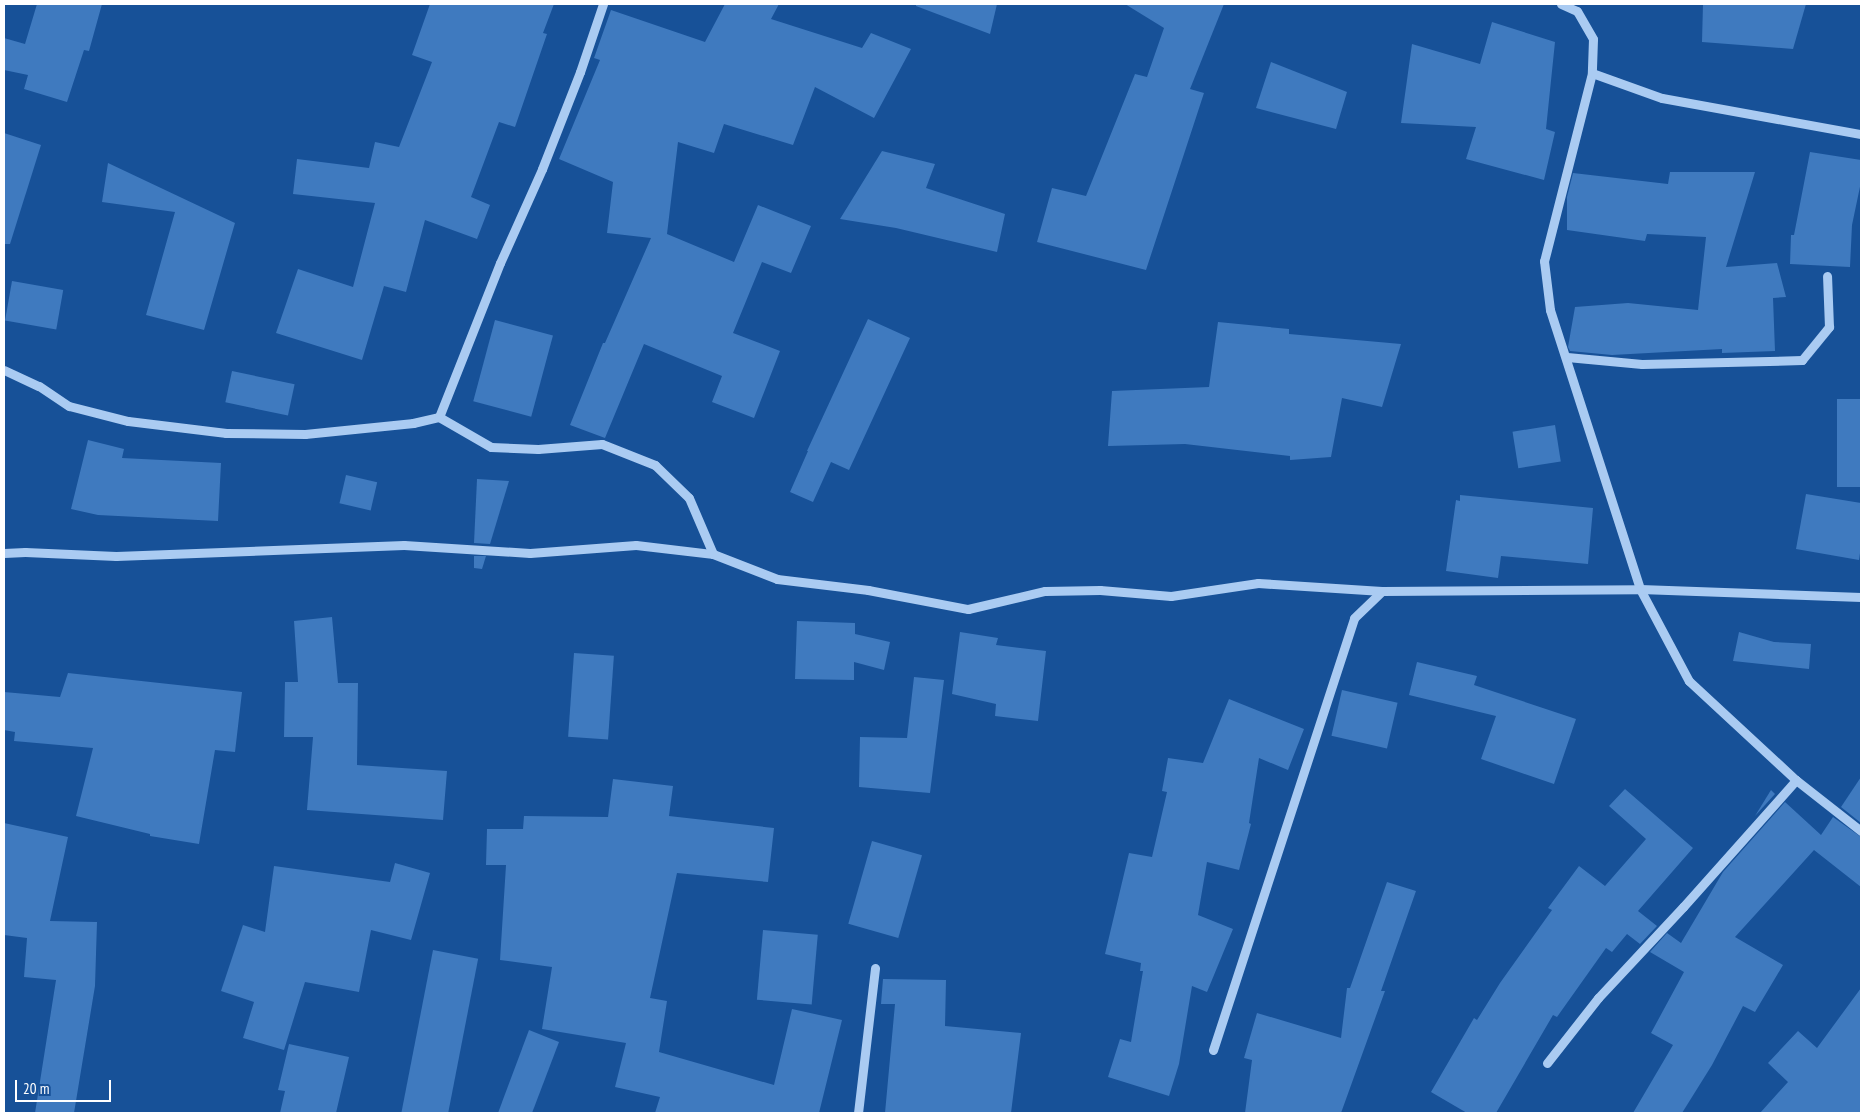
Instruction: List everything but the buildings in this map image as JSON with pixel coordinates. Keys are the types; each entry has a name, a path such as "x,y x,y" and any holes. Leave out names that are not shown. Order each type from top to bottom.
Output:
{"street":[{"path":"439,417 500,263 548,151 603,4"},
{"path":"1561,4 1577,11 1592,40 1592,73 1544,261 1550,310 1567,357 1640,589 1689,681 1796,780 1861,831"},
{"path":"1577,11 1584,4"},
{"path":"1592,73 1662,98 1861,134"},
{"path":"1567,357 1642,364 1802,360 1829,327 1827,276"},
{"path":"4,370 39,386 69,406 128,421 226,433 305,434 413,423 439,417 491,447 538,449 602,444 655,465 689,498 713,554"},
{"path":"4,553 25,552 116,556 404,545 530,553 636,545 713,554 777,579 868,590 968,609 1045,591 1100,590 1171,596 1258,583 1382,591 1640,589 1861,597"},
{"path":"1213,1050 1354,618 1382,591"},
{"path":"1547,1063 1598,998 1683,907 1796,780"},
{"path":"858,1113 875,968"}]}
